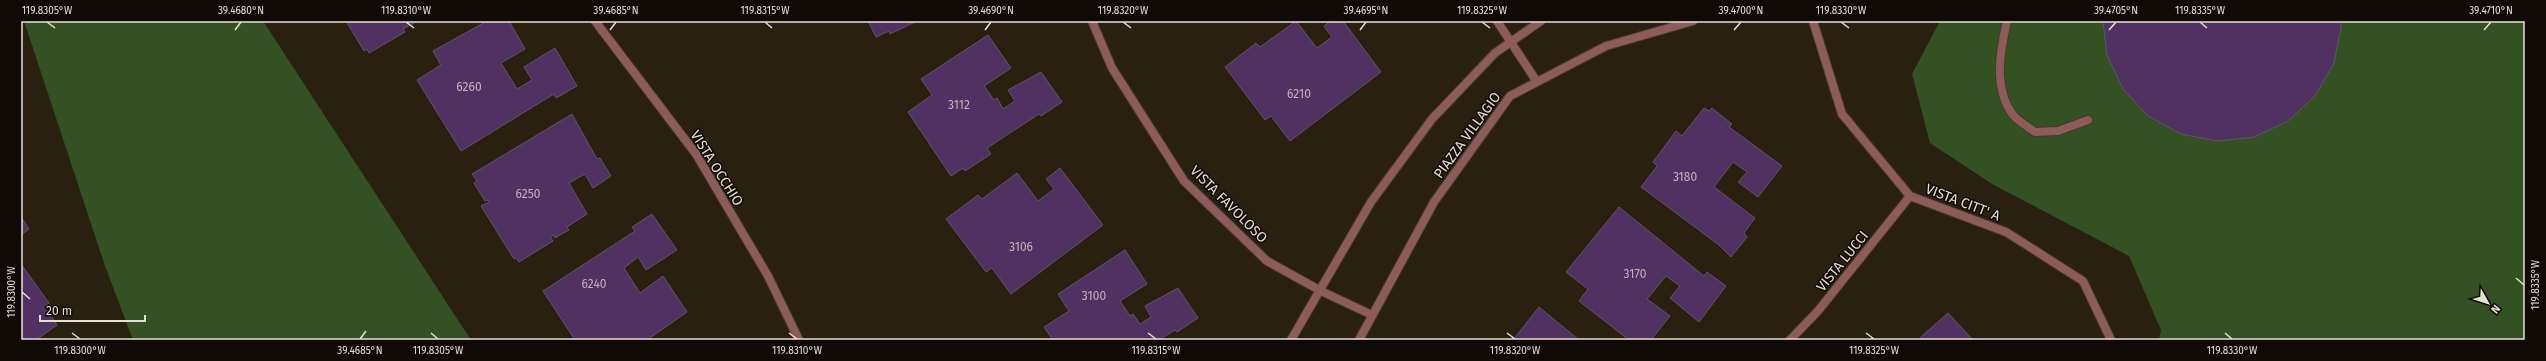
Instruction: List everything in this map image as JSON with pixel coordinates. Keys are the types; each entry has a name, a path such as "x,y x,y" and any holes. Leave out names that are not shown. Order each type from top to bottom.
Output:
{"street":[{"name":"VISTA OCCHIO","path":"595,21 696,154 768,276 799,340"},
{"name":"VISTA FAVOLOSO","path":"1092,21 1112,68 1184,181 1267,261 1321,291 1372,315"},
{"path":"1496,21 1537,82"},
{"name":"PIAZZA VILLAGIO","path":"1291,340 1321,291 1371,202 1432,119 1495,53 1541,21"},
{"name":"PIAZZA VILLAGIO","path":"1359,340 1434,202 1510,96 1606,46 1693,21"},
{"name":"VISTA CITT' A","path":"1813,21 1842,114 1910,196 2006,232 2083,281 2111,340"},
{"path":"2007,21 2000,54 2001,88 2013,115 2035,132 2058,131 2088,120"},
{"name":"VISTA LUCCI","path":"1790,340 1818,311 1910,196"}],"green space":[{"path":"24,21 263,21 471,340 133,340 105,266"},
{"path":"1940,21 2525,21 2525,340 2159,340 2161,330 2129,256 1992,184 1930,143 1912,74"}],"building":[{"path":"346,21 418,21 403,29 405,32 369,53 367,49 364,51"},
{"path":"487,21 509,21 525,49 501,63 517,89 532,80 524,67 555,48 577,86 556,98 554,94 461,151 417,80 441,65 433,51"},
{"path":"868,21 917,21 890,34 889,31 876,37"},
{"path":"1296,21 1317,48 1332,37 1324,26 1331,21 1343,21 1381,72 1290,141 1271,116 1265,120 1225,67 1256,43 1260,47"},
{"path":"2103,21 2341,21 2341,27 2334,63 2315,96 2288,121 2254,137 2217,141 2181,134 2148,116 2123,89 2107,55"},
{"path":"988,35 1011,68 984,86 994,100 997,98 1003,109 1015,101 1008,90 1041,72 1062,102 1041,116 1039,114 987,148 991,154 965,171 963,168 951,176 908,112 932,95 921,79"},
{"path":"1704,108 1709,111 1712,108 1732,124 1729,127 1782,166 1758,197 1738,182 1747,172 1733,162 1714,187 1755,218 1744,233 1747,237 1731,257 1719,245 1641,187 1657,166 1653,162 1676,131 1682,136"},
{"path":"572,114 597,159 600,158 611,176 593,188 585,174 569,183 587,214 567,227 569,230 555,238 554,235 550,237 553,241 519,262 516,258 514,259 481,206 489,202 487,200 485,201 474,183 477,181 472,174"},
{"path":"1060,168 1103,225 1011,294 992,268 986,272 946,219 978,195 982,199 1017,173 1038,201 1054,189 1046,179"},
{"path":"1619,207 1704,276 1707,272 1726,286 1699,322 1670,298 1680,286 1666,276 1647,299 1670,316 1651,340 1629,340 1579,301 1588,289 1566,272"},
{"path":"652,214 677,250 646,270 638,257 624,268 640,293 663,276 687,312 647,340 575,340 543,291 635,231 632,227"},
{"path":"21,217 29,229 21,235"},
{"path":"1125,250 1147,284 1120,301 1130,316 1133,314 1140,324 1151,317 1145,306 1178,288 1198,318 1177,332 1175,330 1159,340 1053,340 1044,327 1069,311 1058,294"},
{"path":"21,264 49,303 45,306 57,325 36,340 21,340"},
{"path":"1539,307 1579,340 1513,340"},
{"path":"1948,313 1973,340 1919,340 1923,335"}]}
